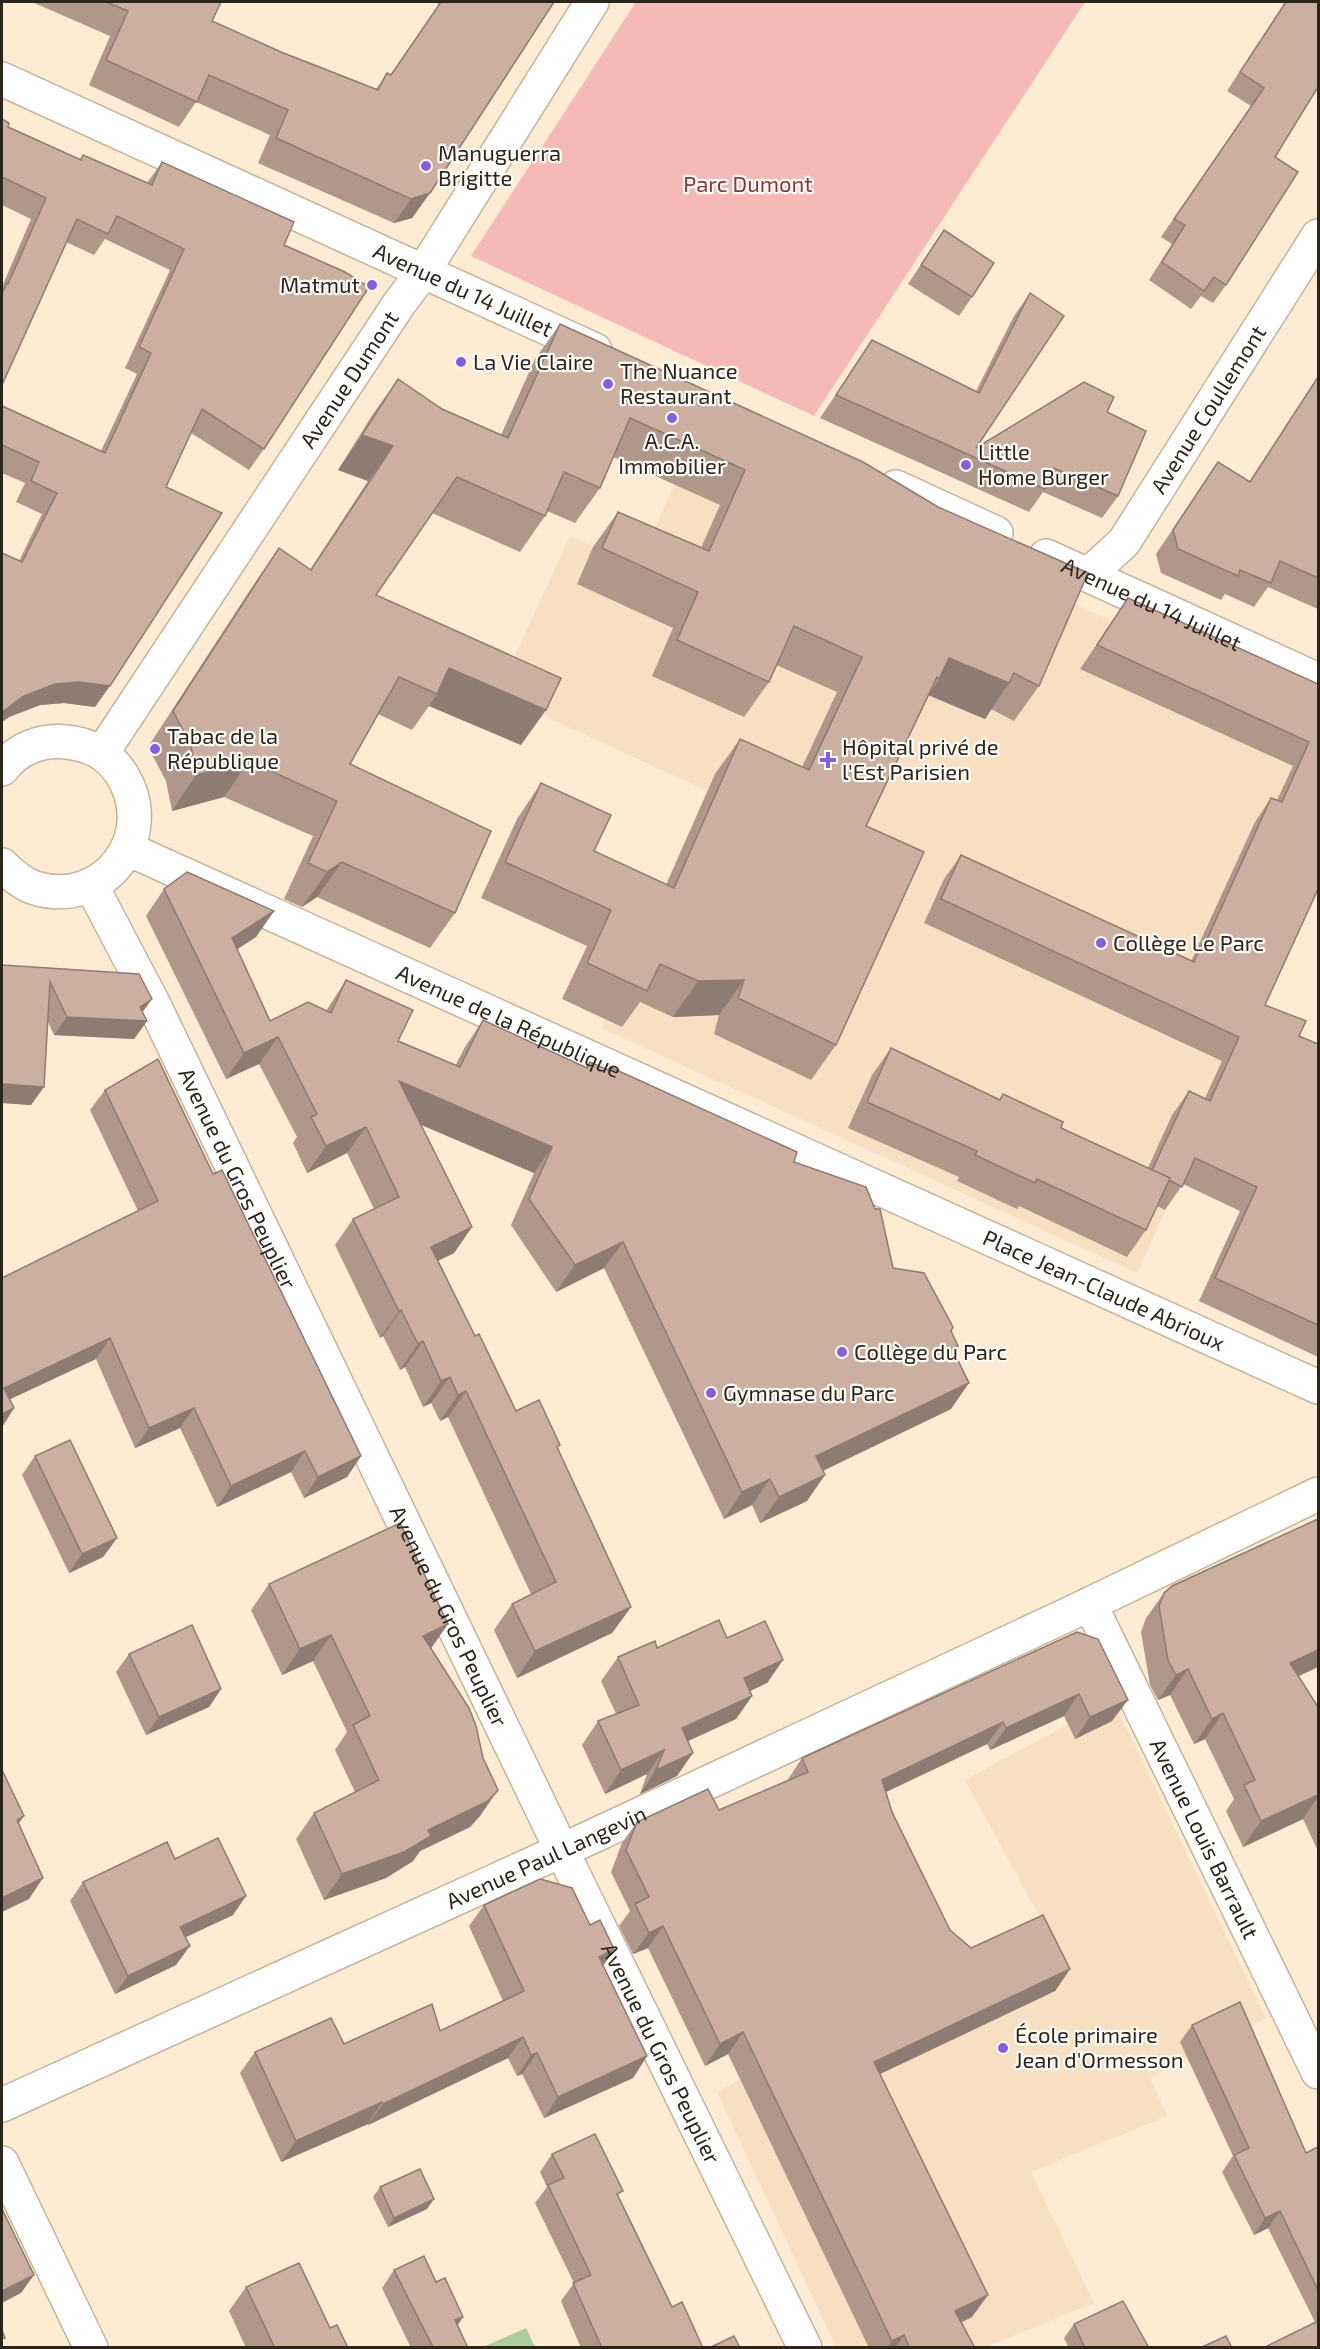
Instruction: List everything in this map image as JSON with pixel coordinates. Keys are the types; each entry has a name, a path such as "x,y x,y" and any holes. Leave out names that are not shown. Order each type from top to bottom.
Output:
{"street":[{"name":"Avenue Dumont","path":"102,753 399,304 423,272 592,2"},
{"name":"Avenue du 14 Juillet","path":"2,79 621,362"},
{"name":"Avenue Coullemont","path":"1088,575 1124,542 1318,236"},
{"name":"Avenue du 14 Juillet","path":"869,476 1318,680"},
{"path":"2,769 8,760 30,746 54,741 79,743 102,753 118,768 129,786 135,807 134,828 128,849 119,863 106,876 91,885 72,891 53,892 6,881"},
{"name":"Avenue de la République","path":"128,849 891,1193"},
{"name":"Avenue du Gros Peuplier","path":"91,885 153,1003 562,1851 805,2348"},
{"name":"Place Jean-Claude Abrioux","path":"891,1193 1318,1388"},
{"path":"1090,1604 1318,1494"},
{"name":"Avenue Paul Langevin","path":"2,2105 562,1851 1090,1604"},
{"name":"Avenue Louis Barrault","path":"1090,1604 1318,2072"},
{"path":"2,2163 91,2348"}],"shaded area":[{"path":"699,433 1318,715 1318,875 1137,1273 601,1028 707,791 497,694 570,536 637,565"},
{"name":"École primaire Jean d'Ormesson","path":"1113,1700 1266,2018 1150,2078 1167,2116 1031,2172 1094,2303 986,2347 836,2347 717,2092 1039,1916 965,1780"},
{"path":"526,2328 535,2347 483,2347"}],"green space":[{"name":"Parc Dumont","path":"636,2 1085,2 814,416 471,256"}],"building":[{"path":"106,2 221,2 212,21 281,52 378,90 387,73 391,75 441,2 554,2 430,193 411,199 276,138 288,110 209,75 197,102 106,60 128,11"},
{"path":"1286,2 1318,2 1318,87 1275,157 1298,172 1226,285 1214,277 1204,291 1162,262 1185,225 1174,219 1264,88 1240,72"},
{"path":"2,119 9,123 8,127 81,160 83,155 152,185 162,162 294,222 284,245 345,272 369,287 264,449 202,409 166,487 222,513 110,686 79,682 55,684 24,696 2,712 2,553 22,562 57,493 31,481 39,462 2,445 2,406 105,453 151,353 139,347 184,249 117,216 108,234 77,219 2,385 2,294 46,198 2,177"},
{"path":"944,230 994,263 972,297 921,265"},
{"path":"1030,293 1064,316 976,448 1084,382 1114,397 1107,412 1146,431 1118,496 1054,468 1045,489 836,395 872,340 979,393"},
{"path":"560,324 863,462 938,507 1088,573 1039,686 1014,673 1009,683 949,658 939,679 937,677 866,826 924,852 836,1045 738,998 744,980 698,981 660,964 647,991 587,963 611,910 505,862 541,783 611,815 594,851 674,888 740,739 809,770 862,657 794,626 769,682 677,640 698,592 602,548 618,512 709,551 745,470 630,418 600,488 564,472 545,516 457,477 376,595 561,678 546,710 449,668 437,694 399,677 350,764 491,831 455,913 342,862 327,872 308,863 337,801 249,761 196,775 191,745 173,711 279,548 311,570 393,446 362,435 398,379 442,409 508,438"},
{"path":"1318,377 1318,578 1280,561 1271,583 1240,570 1238,576 1178,549 1173,530 1218,462 1250,482"},
{"path":"1128,598 1318,684 1318,889 1265,1005 1306,1021 1299,1036 1318,1044 1318,1325 1215,1278 1257,1187 1195,1158 1182,1187 1169,1180 1170,1178 1152,1170 1189,1091 1210,1101 1239,1037 941,899 961,855 1194,962 1202,945 1204,946 1271,798 1282,802 1309,742 1097,645"},
{"path":"187,872 274,911 232,938 270,1021 308,1002 331,1013 346,980 413,1010 398,1041 460,1067 483,1020 587,1068 590,1062 608,1070 610,1067 797,1152 794,1162 866,1187 875,1209 880,1209 893,1268 924,1273 953,1327 951,1331 958,1346 952,1348 969,1383 816,1456 825,1475 779,1497 770,1479 742,1492 623,1242 575,1265 529,1199 552,1147 399,1081 472,1227 431,1247 475,1336 479,1334 516,1411 539,1400 560,1445 557,1447 631,1607 535,1651 512,1604 556,1582 466,1391 458,1395 450,1377 441,1381 423,1341 418,1344 401,1310 399,1311 353,1219 399,1197 366,1127 326,1146 311,1117 317,1114 278,1037 244,1053 164,889"},
{"path":"2,965 139,974 152,999 140,1007 147,1021 67,1017 50,982 44,1087 4,1084 2,1088"},
{"path":"891,1048 1000,1100 1003,1094 1063,1122 1061,1128 1170,1178 1146,1230 1037,1179 1035,1183 975,1155 977,1151 867,1102"},
{"path":"158,1059 213,1174 222,1170 361,1456 318,1477 305,1451 231,1486 194,1408 149,1428 110,1338 4,1388 14,1408 2,1414 2,1278 158,1201 105,1090"},
{"path":"70,1440 117,1538 82,1554 35,1456"},
{"path":"1318,1519 1318,1650 1290,1663 1318,1707 1318,1795 1261,1821 1244,1785 1255,1780 1223,1713 1212,1719 1188,1669 1176,1675 1168,1660 1159,1606 1164,1593 1172,1586"},
{"path":"400,1523 448,1624 423,1636 469,1708 476,1726 483,1758 498,1790 488,1801 428,1830 431,1836 404,1852 342,1874 314,1813 379,1780 353,1725 370,1716 331,1635 300,1649 269,1584"},
{"path":"719,1620 727,1638 765,1621 783,1660 744,1678 752,1696 682,1728 693,1753 656,1770 664,1750 621,1770 598,1721 639,1705 618,1657 655,1641 657,1648"},
{"path":"192,1625 221,1689 159,1717 129,1654"},
{"path":"1077,1632 1098,1639 1128,1700 1090,1717 1079,1694 1006,1728 1003,1722 882,1780 892,1812 950,1930 971,1948 1043,1915 1070,1969 874,2062 988,2295 955,2311 975,2348 910,2348 904,2335 892,2341 743,2032 720,2044 663,1926 649,1933 635,1904 649,1897 626,1850 637,1822 708,1789 719,1810 808,1772 802,1758"},
{"path":"2,1770 24,1816 17,1820 43,1878 2,1898"},
{"path":"218,1838 246,1896 180,1927 190,1946 128,1976 83,1882 167,1842 175,1859"},
{"path":"540,1879 572,1888 590,1925 600,1920 614,1949 599,1957 647,2056 558,2097 537,2053 531,2055 523,2037 383,2104 382,2102 296,2141 255,2052 331,2018 344,2044 432,2004 440,2031 524,1991 484,1905"},
{"path":"1240,2002 1306,2153 1318,2147 1318,2290 1280,2211 1265,2218 1234,2155 1249,2148 1192,2025"},
{"path":"595,2134 623,2191 617,2194 672,2307 682,2302 703,2348 602,2348 573,2283 591,2275 548,2185 564,2178 552,2154"},
{"path":"420,2169 434,2199 394,2218 380,2187"},
{"path":"2,2209 34,2275 2,2291"},
{"path":"424,2256 436,2282 445,2278 463,2317 455,2320 468,2348 431,2348 433,2347 394,2270"},
{"path":"299,2263 330,2328 337,2325 348,2348 275,2348 246,2287"},
{"path":"1123,2301 1149,2348 1085,2348 1074,2324"},
{"path":"1318,2321 1318,2348 1268,2348 1267,2346"},
{"path":"734,2336 740,2348 709,2348"},
{"path":"1226,2336 1232,2348 1200,2348"}],"place":[{"name":"Manuguerra Brigitte","path":"426,166"},
{"name":"Matmut","path":"372,285"},
{"name":"La Vie Claire","path":"461,362"},
{"name":"The Nuance Restaurant","path":"608,384"},
{"name":"A.C.A. Immobilier","path":"672,418"},
{"name":"Little Home Burger","path":"966,465"},
{"name":"Tabac de la République","path":"155,749"},
{"name":"Hôpital privé de l'Est Parisien","path":"828,760"},
{"name":"Collège Le Parc","path":"1101,943"},
{"name":"Collège du Parc","path":"842,1352"},
{"name":"Gymnase du Parc","path":"711,1393"},
{"name":"École primaire Jean d'Ormesson","path":"1003,2048"}]}
